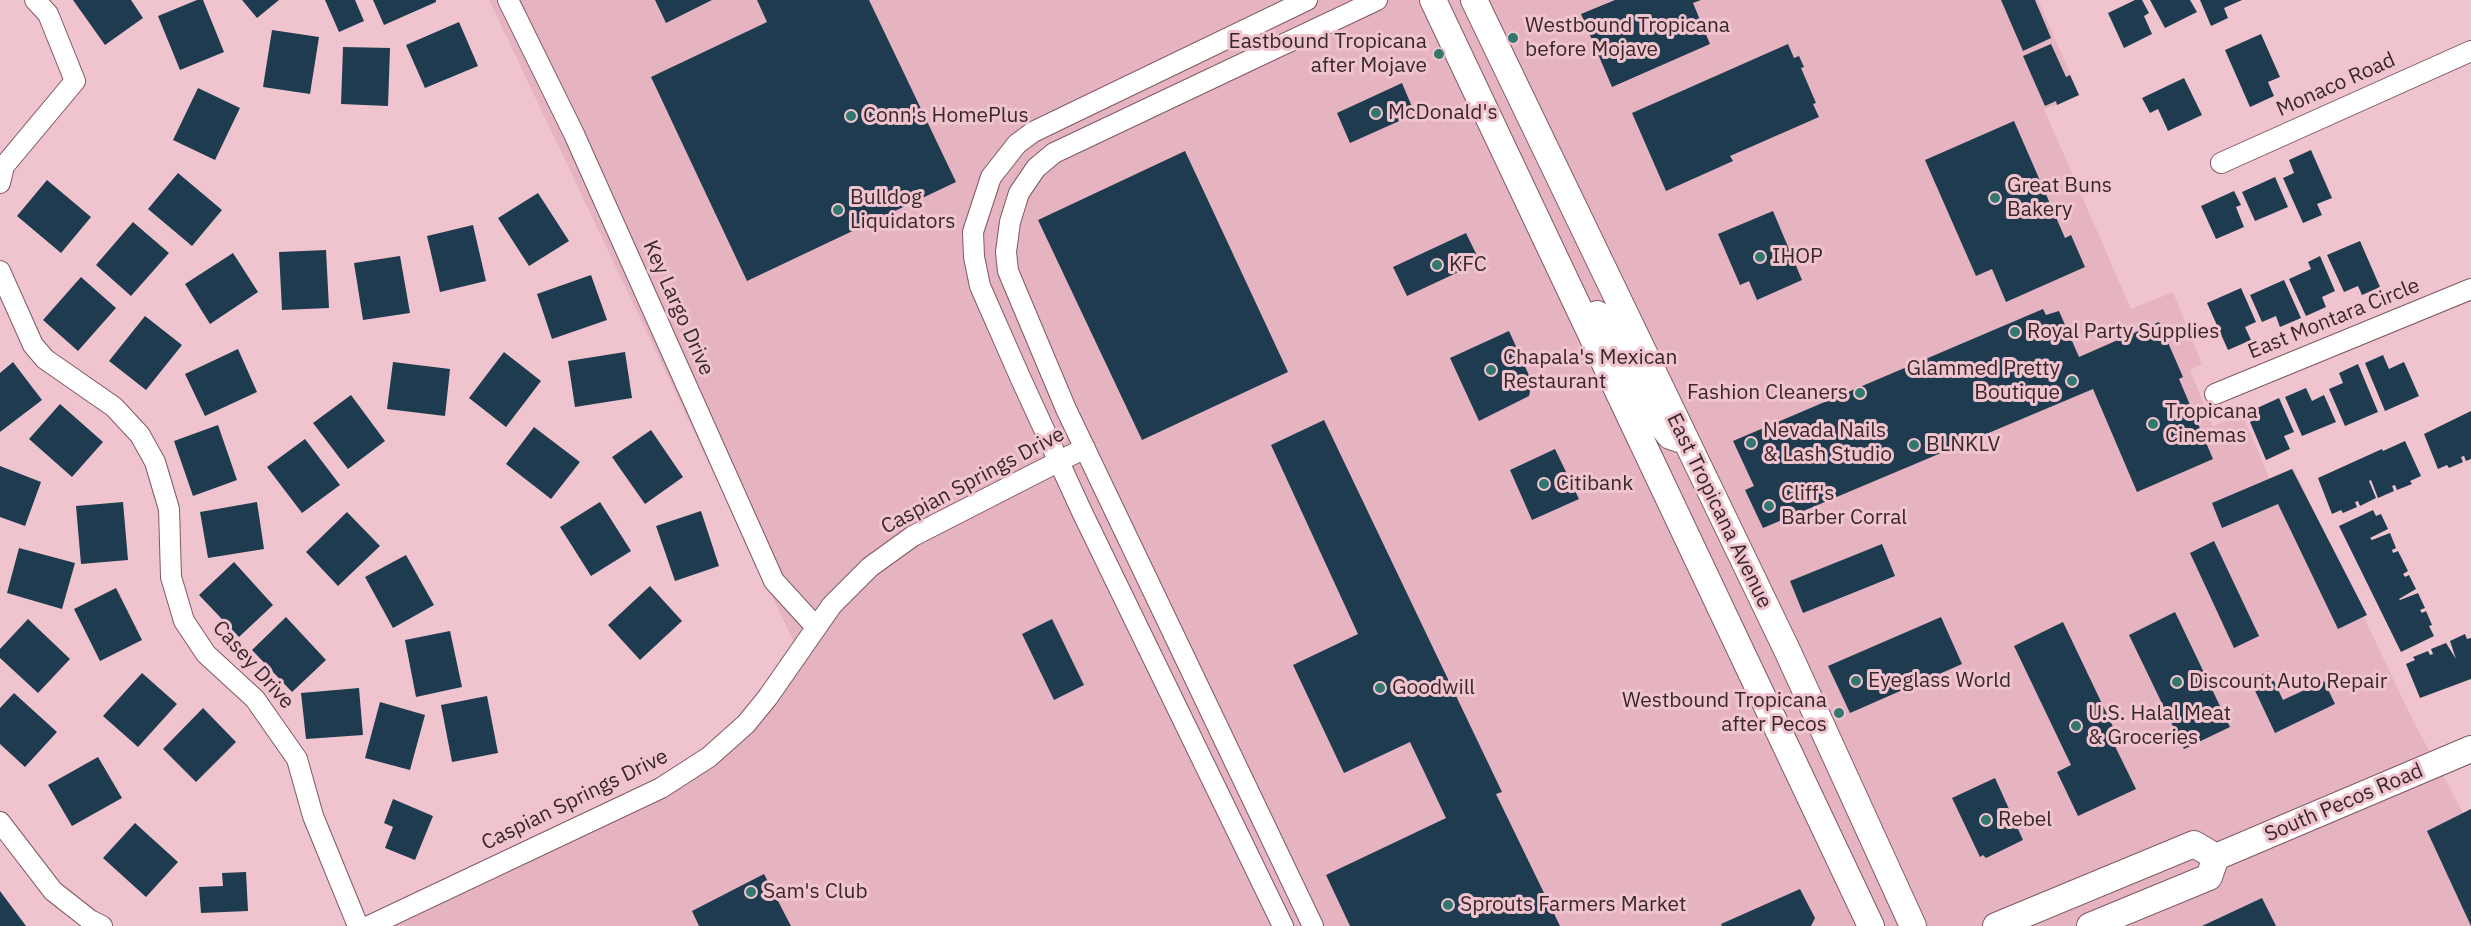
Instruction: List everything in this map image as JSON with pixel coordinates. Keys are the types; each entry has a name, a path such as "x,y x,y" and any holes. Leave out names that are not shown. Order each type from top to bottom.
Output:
{"main road":[{"name":"East Tropicana Avenue","path":"1432,0 1871,926"},
{"name":"East Tropicana Avenue","path":"1474,0 1787,650 1913,926"},
{"path":"1570,292 1580,294 1590,302 1658,423 1670,435 1685,441"},
{"name":"South Pecos Road","path":"2216,857 2471,750"},
{"path":"1996,926 2194,844 2216,857 2209,877 2090,926"}],"street":[{"path":"0,183 4,166 75,81 48,14 35,0"},
{"name":"Key Largo Drive","path":"508,0 579,145 774,581 816,627"},
{"path":"1283,926 1058,461 980,286 974,257 973,232 991,177 1017,144 1033,132 1306,0"},
{"path":"1313,926 1066,409 1008,271 1006,252 1010,222 1018,193 1036,168 1054,153 1377,0"},
{"name":"Monaco Road","path":"2221,164 2471,51"},
{"name":"Casey Drive","path":"0,271 33,345 45,359 114,407 140,435 155,462 169,509 171,578 184,621 206,654 255,699 297,759 313,816 358,926"},
{"name":"East Montara Circle","path":"2215,394 2471,289"},
{"name":"Caspian Springs Drive","path":"369,926 661,788 710,757 746,724 768,698 832,605 870,567 913,536 1085,448"},
{"path":"0,822 53,891 90,920 102,926"}],"shaded area":[{"path":"489,0 2038,0 2080,96 2044,109 2131,309 2173,292 2202,364 2190,370 2213,426 2242,414 2270,479 2294,469 2413,721 2471,827 2471,926 369,926 709,757 798,651"}],"building":[{"path":"73,0 131,0 143,18 105,45"},
{"path":"197,0 203,0 224,52 180,70 158,16"},
{"path":"242,0 279,0 257,18"},
{"path":"325,0 355,0 364,21 339,32"},
{"path":"373,0 436,0 436,2 384,25"},
{"path":"655,0 712,0 666,23"},
{"path":"757,0 869,0 956,182 747,281 651,77 767,22"},
{"path":"1615,0 1701,0 1693,3 1710,44 1612,87 1581,14"},
{"path":"2001,0 2035,0 2051,38 2023,51"},
{"path":"2135,0 2142,0 2149,13 2144,16 2152,34 2124,48 2108,13"},
{"path":"2150,0 2190,0 2197,12 2165,28"},
{"path":"2200,0 2242,0 2224,8 2228,18 2211,26"},
{"path":"459,22 478,66 425,88 406,45"},
{"path":"272,30 319,37 310,94 263,87"},
{"path":"2261,34 2280,77 2268,82 2274,96 2250,107 2225,50"},
{"path":"1788,44 1794,58 1799,56 1804,67 1801,68 1816,103 1813,104 1819,117 1730,156 1733,161 1666,191 1632,113"},
{"path":"2051,44 2066,77 2070,75 2079,95 2057,105 2056,101 2045,106 2023,56"},
{"path":"343,47 390,48 388,106 341,104"},
{"path":"2184,78 2202,115 2168,131 2158,109 2150,113 2142,98"},
{"name":"McDonald's","path":"1402,83 1415,114 1350,143 1337,113"},
{"path":"198,88 240,108 215,160 173,140"},
{"name":"Great Buns Bakery","path":"2014,121 2065,238 2071,235 2085,267 2006,302 1992,269 1976,276 1925,160"},
{"path":"2311,150 2332,198 2317,204 2322,215 2303,223 2283,178 2294,173 2289,160"},
{"path":"1185,151 1288,372 1142,440 1038,220"},
{"path":"178,173 222,210 192,246 148,209"},
{"path":"2275,177 2288,207 2255,221 2242,192"},
{"path":"47,180 91,217 61,253 17,216"},
{"path":"2234,191 2241,205 2236,207 2244,227 2216,239 2201,206"},
{"path":"538,193 569,241 529,266 498,218"},
{"name":"IHOP","path":"1773,211 1802,280 1757,300 1749,281 1740,285 1718,234"},
{"path":"133,222 169,253 131,296 96,265"},
{"path":"473,225 486,281 440,292 427,236"},
{"name":"KFC","path":"1466,233 1480,262 1407,296 1393,267"},
{"path":"2360,241 2380,287 2362,295 2358,286 2344,292 2327,255"},
{"path":"326,250 329,308 282,310 279,252"},
{"path":"233,253 258,292 210,324 185,284"},
{"path":"400,256 410,313 363,320 354,263"},
{"path":"2320,256 2335,291 2322,297 2326,307 2306,316 2289,279 2311,269 2308,262"},
{"path":"591,275 607,320 552,339 537,294"},
{"path":"81,277 116,308 78,351 43,320"},
{"path":"2284,280 2301,318 2280,327 2276,316 2262,322 2250,295"},
{"path":"2241,288 2256,322 2245,327 2251,340 2228,350 2207,303"},
{"path":"2043,309 2046,315 2059,311 2079,357 2159,322 2183,377 2179,379 2213,459 2137,492 2093,389 1763,528 1745,490 1754,486 1733,441"},
{"path":"145,316 182,345 146,390 109,361"},
{"name":"Chapala's Mexican Restaurant","path":"1509,331 1532,382 1529,396 1479,421 1450,358"},
{"path":"238,349 257,392 205,416 185,374"},
{"path":"504,352 541,381 506,427 469,398"},
{"path":"625,352 632,398 575,407 568,361"},
{"path":"2383,355 2389,369 2404,362 2419,396 2385,411 2365,363"},
{"path":"13,362 42,400 0,432 0,373"},
{"path":"393,362 450,369 445,416 387,409"},
{"path":"2358,364 2378,412 2345,426 2329,389 2343,383 2339,373"},
{"path":"2306,388 2312,401 2324,395 2336,422 2302,436 2285,397"},
{"path":"351,395 385,441 348,469 313,423"},
{"path":"2279,398 2294,432 2284,436 2290,449 2266,460 2250,422 2259,418 2255,409"},
{"path":"60,404 103,442 72,477 29,439"},
{"path":"2471,411 2471,459 2466,461 2464,456 2461,457 2463,462 2449,468 2447,465 2438,469 2424,434"},
{"path":"1324,420 1502,792 1496,794 1560,926 1350,926 1326,875 1446,818 1410,742 1344,773 1293,665 1358,634 1271,445"},
{"path":"218,425 237,480 193,496 174,441"},
{"path":"534,427 580,462 551,499 506,464"},
{"path":"651,430 683,477 645,504 612,457"},
{"path":"305,439 340,485 302,513 267,467"},
{"path":"2405,441 2421,476 2410,481 2412,484 2397,490 2395,485 2392,486 2394,491 2378,498 2371,480 2369,481 2376,498 2360,506 2358,501 2355,502 2357,507 2343,513 2341,510 2332,514 2318,478"},
{"name":"Citibank","path":"1555,449 1579,499 1532,520 1510,470"},
{"path":"0,466 41,482 25,526 0,517"},
{"path":"2292,469 2367,615 2338,629 2278,504 2222,528 2212,503"},
{"path":"123,502 128,560 81,564 76,506"},
{"path":"257,502 264,549 208,558 200,512"},
{"path":"600,502 631,551 591,576 560,527"},
{"path":"2373,510 2376,516 2381,514 2388,529 2370,538 2372,540 2390,533 2396,548 2392,550 2393,553 2398,551 2408,571 2403,574 2405,577 2409,575 2416,589 2399,599 2418,593 2425,608 2420,610 2422,613 2426,611 2432,625 2429,626 2434,636 2401,652 2339,526"},
{"path":"701,511 719,566 675,581 656,526"},
{"path":"347,512 380,546 338,586 306,552"},
{"path":"2214,541 2259,636 2234,648 2190,553"},
{"path":"1882,544 1895,576 1803,613 1790,581"},
{"path":"19,548 75,563 62,609 7,593"},
{"path":"406,555 434,605 393,628 365,577"},
{"path":"234,562 273,605 239,637 199,595"},
{"path":"650,586 682,621 640,660 608,625"},
{"path":"116,588 142,640 100,661 74,609"},
{"path":"2175,612 2230,727 2184,749 2129,635"},
{"path":"286,617 326,660 292,692 252,650"},
{"path":"1941,617 1962,664 1850,713 1828,666"},
{"path":"28,619 70,659 38,693 0,658 0,649"},
{"path":"1052,619 1084,685 1054,700 1022,634"},
{"path":"2063,622 2116,733 2110,736 2136,789 2078,816 2057,772 2071,765 2014,646"},
{"path":"450,631 462,687 416,697 405,640"},
{"path":"2465,634 2467,639 2471,638 2471,679 2420,698 2406,664 2415,660 2413,657 2428,651 2430,655 2433,654 2431,649 2446,643 2456,659 2450,641"},
{"path":"2269,671 2283,700 2324,681 2335,704 2275,733 2250,680"},
{"path":"142,673 177,704 138,747 103,716"},
{"path":"359,688 363,735 306,739 301,693"},
{"path":"14,693 57,732 25,767 0,744 0,708"},
{"path":"487,696 498,753 452,762 441,705"},
{"path":"380,702 425,715 410,770 365,758"},
{"path":"203,708 236,742 196,782 163,749"},
{"path":"98,757 122,798 72,826 48,785"},
{"path":"1995,778 2023,840 1986,858 1983,855 1980,857 1952,798"},
{"path":"393,799 433,816 415,860 385,848 393,827 384,823"},
{"path":"2471,809 2471,926 2427,831"},
{"path":"135,823 178,862 146,897 103,858"},
{"path":"246,872 248,911 201,913 199,887 223,886 222,873"},
{"name":"Sam's Club","path":"764,874 791,926 699,926 692,911"},
{"path":"1800,889 1815,918 1811,926 1722,926 1721,924"},
{"path":"0,891 26,926 0,926"},
{"path":"2262,898 2276,926 2202,926"}],"place":[{"name":"Westbound Tropicana before Mojave","path":"1513,38"},
{"name":"Eastbound Tropicana after Mojave","path":"1439,54"},
{"name":"McDonald's","path":"1376,113"},
{"name":"Conn's HomePlus","path":"851,116"},
{"name":"Great Buns Bakery","path":"1995,198"},
{"name":"Bulldog Liquidators","path":"838,210"},
{"name":"IHOP","path":"1760,257"},
{"name":"KFC","path":"1437,265"},
{"name":"Royal Party Supplies","path":"2015,332"},
{"name":"Chapala's Mexican Restaurant","path":"1491,370"},
{"name":"Glammed Pretty Boutique","path":"2072,381"},
{"name":"Fashion Cleaners","path":"1860,393"},
{"name":"Tropicana Cinemas","path":"2153,424"},
{"name":"Nevada Nails & Lash Studio","path":"1751,443"},
{"name":"BLNKLV","path":"1914,445"},
{"name":"Citibank","path":"1544,484"},
{"name":"Cliff's Barber Corral","path":"1769,506"},
{"name":"Eyeglass World","path":"1856,681"},
{"name":"Discount Auto Repair","path":"2177,682"},
{"name":"Goodwill","path":"1380,688"},
{"name":"Westbound Tropicana after Pecos","path":"1839,713"},
{"name":"U.S. Halal Meat & Groceries","path":"2076,726"},
{"name":"Rebel","path":"1986,820"},
{"name":"Sam's Club","path":"751,892"},
{"name":"Sprouts Farmers Market","path":"1448,905"}]}
